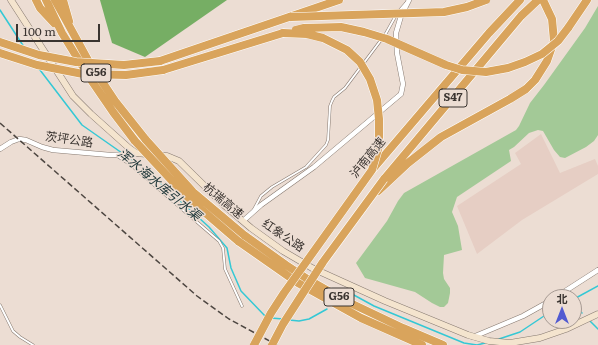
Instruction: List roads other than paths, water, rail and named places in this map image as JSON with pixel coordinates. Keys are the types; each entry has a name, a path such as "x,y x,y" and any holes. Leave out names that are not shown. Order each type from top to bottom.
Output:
{"highway":[{"path":"36,0 40,8 62,33"},
{"name":"杭瑞高速","path":"46,0 62,33 113,112 135,141 188,198 298,284 361,318 422,345"},
{"name":"杭瑞高速","path":"55,0 71,32 115,101 146,140 193,192 241,238 344,300 442,345"},
{"path":"63,0 71,32"},
{"path":"0,42 39,55 76,62 124,65 160,61 339,0"},
{"path":"291,17 444,12 467,7 486,0"},
{"name":"泸南高速","path":"254,345 271,313 284,293 372,170 489,33 520,0"},
{"name":"S47","path":"272,345 283,324 323,262 384,179 521,16 538,0"},
{"path":"371,197 408,163 441,137 510,99 526,89 535,80 547,61 554,41 552,19 543,0"},
{"path":"0,53 37,65 83,74 126,75 164,70 283,33 304,28 341,27 387,39 446,65 462,70 486,72 508,68 542,54 558,41 587,0"},
{"path":"283,33 306,34 331,41 354,55 364,66 373,86 379,119 379,146 372,170"}],"main road":[{"path":"11,0 74,96 91,114 129,148 138,154"},
{"name":"红象公路","path":"138,154 167,156 179,161 224,205 243,221 283,251 312,268 385,301 474,337 510,343 530,341 546,336 598,314"}],"street":[{"path":"243,221 260,205 314,167 401,94 403,84 397,53 396,33 401,16 409,0"},
{"name":"茨坪公路","path":"0,149 19,139 26,140 48,149 118,155 138,154"},
{"path":"568,289 598,270"},
{"path":"474,337 517,318 542,304"}],"lane":[{"path":"252,214 261,196 272,187 306,167 326,145 328,140 330,106 334,97 345,88 388,31 402,6 409,0"},
{"path":"118,155 219,241 223,248 225,269 242,306"},
{"path":"0,305 13,331 33,345"}],"waterway":[{"name":"浑水海水库引水渠","path":"0,10 24,47"},
{"name":"浑水海水库引水渠","path":"40,70 82,125 122,153"},
{"name":"浑水海水库引水渠","path":"127,156 147,171 209,227 227,248 231,268 241,291 266,317"},
{"name":"浑水海水库引水渠","path":"582,295 598,286"},
{"name":"浑水海水库引水渠","path":"352,294 374,306 464,343 477,345 485,343"},
{"name":"浑水海水库引水渠","path":"289,320 299,321 309,319 327,309"},
{"name":"浑水海水库引水渠","path":"499,339 520,332 542,317"},
{"name":"浑水海水库引水渠","path":"271,318 283,319"},
{"path":"589,320 598,329"}],"railway":[{"path":"0,123 197,296 229,319 277,345"}]}
